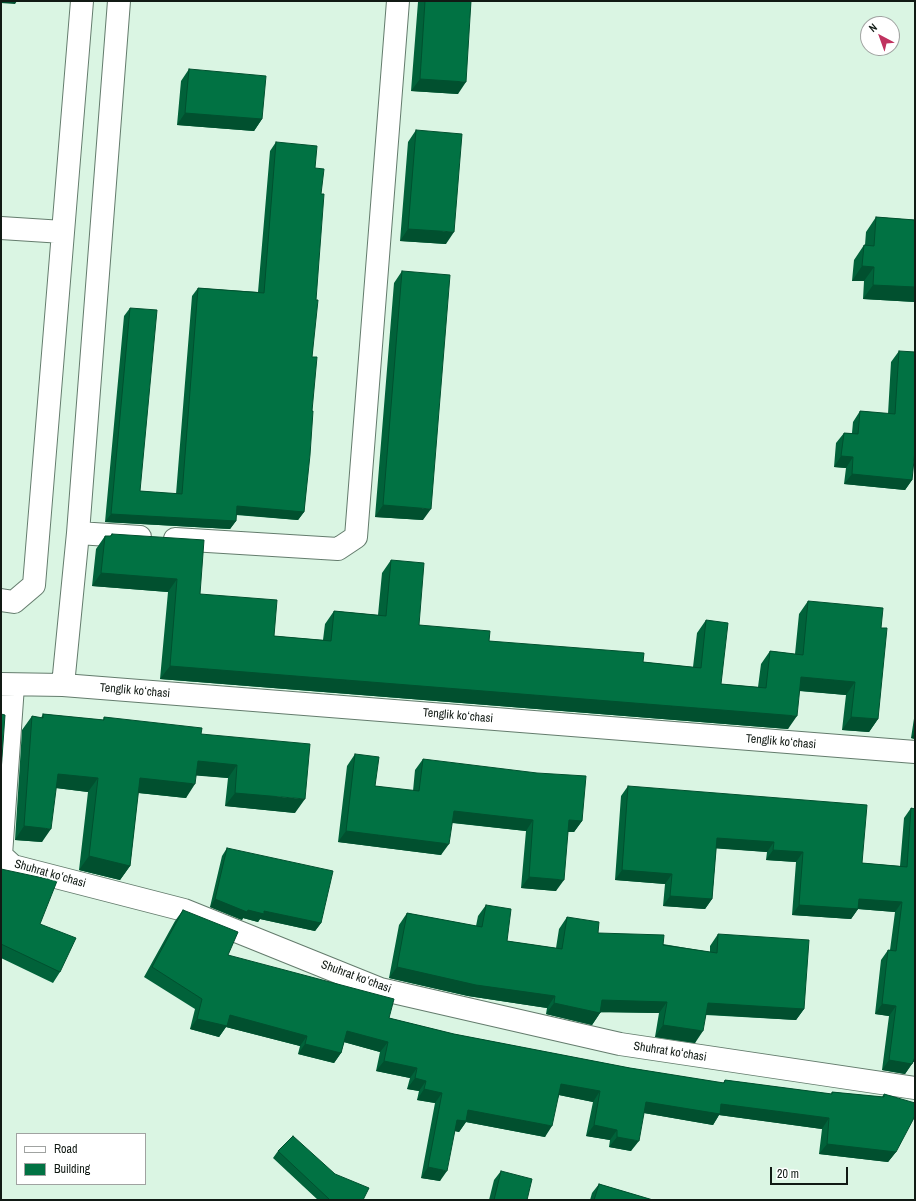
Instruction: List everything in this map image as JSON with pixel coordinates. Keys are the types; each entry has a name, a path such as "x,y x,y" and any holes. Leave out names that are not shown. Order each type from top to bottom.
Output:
{"street":[{"path":"1,600 14,602 34,585 82,1"},
{"path":"63,685 78,533 119,1"},
{"path":"78,533 338,549 356,537 398,1"},
{"path":"1,228 63,232"},
{"name":"Tenglik koʻchasi","path":"7,685 63,685 915,752"},
{"name":"Shuhrat koʻchasi","path":"7,685 2,855 13,866 184,910 380,989 620,1044 915,1088"}],"building":[{"path":"425,1 471,1 466,82 420,79"},
{"path":"189,69 266,76 262,119 185,113"},
{"path":"416,130 462,134 454,232 408,229"},
{"path":"276,142 317,146 315,168 324,169 321,194 324,194 316,300 318,300 312,357 317,357 310,455 304,512 237,506 236,521 111,514 130,308 157,310 140,491 182,494 198,288 264,293"},
{"path":"876,217 915,220 915,287 873,285 874,267 862,266 864,245 874,246"},
{"path":"402,271 450,275 431,509 383,505"},
{"path":"899,351 915,352 915,450 912,480 852,474 853,457 841,456 844,433 858,434 860,411 895,414"},
{"path":"112,534 204,540 200,594 277,600 274,636 331,641 334,611 386,616 391,560 424,563 419,625 490,631 489,641 644,653 643,662 701,668 706,620 728,623 721,684 766,688 770,651 803,655 808,601 883,608 881,628 887,628 878,719 851,717 855,682 801,677 797,716 170,666 177,579 101,573 105,536 111,536"},
{"path":"1,714 5,715 1,772"},
{"path":"43,714 104,720 104,717 202,728 201,734 310,744 305,799 235,793 237,765 198,761 195,784 140,778 130,866 89,856 98,778 58,774 51,829 24,826 32,716 43,718"},
{"path":"355,754 379,757 375,786 419,791 423,759 537,773 586,776 582,821 569,820 564,880 529,877 533,820 454,811 449,844 346,831"},
{"path":"628,786 867,805 862,863 907,867 911,808 915,809 915,1057 912,1064 889,1060 896,1006 882,1004 888,950 896,951 902,902 859,899 858,909 799,905 803,852 773,850 774,842 717,838 712,899 670,896 672,874 622,870"},
{"path":"227,848 333,871 321,923 264,911 264,914 248,910 247,912 215,899"},
{"path":"1,869 57,881 40,924 76,938 60,972 1,944"},
{"path":"486,905 511,909 507,941 562,949 567,917 599,922 598,933 664,935 663,945 717,953 718,934 809,940 804,1009 708,1003 703,1031 663,1025 667,1002 602,1000 600,1013 554,1003 555,996 476,985 397,967 407,913 482,927"},
{"path":"183,910 238,932 228,955 394,999 389,1018 454,1034 630,1068 724,1083 725,1080 832,1094 832,1092 884,1097 884,1094 915,1103 915,1116 896,1152 827,1144 829,1118 721,1104 720,1114 646,1102 639,1141 617,1137 617,1130 594,1125 600,1091 561,1084 552,1126 468,1110 466,1121 457,1120 447,1171 428,1167 442,1093 424,1089 426,1081 415,1078 417,1068 384,1061 388,1042 347,1031 341,1053 305,1044 307,1036 230,1015 227,1026 197,1019 202,999 152,967"},
{"path":"293,1136 335,1174 369,1188 363,1200 328,1200 329,1199 278,1151"},
{"path":"501,1171 532,1179 527,1200 494,1200"},
{"path":"599,1184 653,1200 594,1200"}]}
